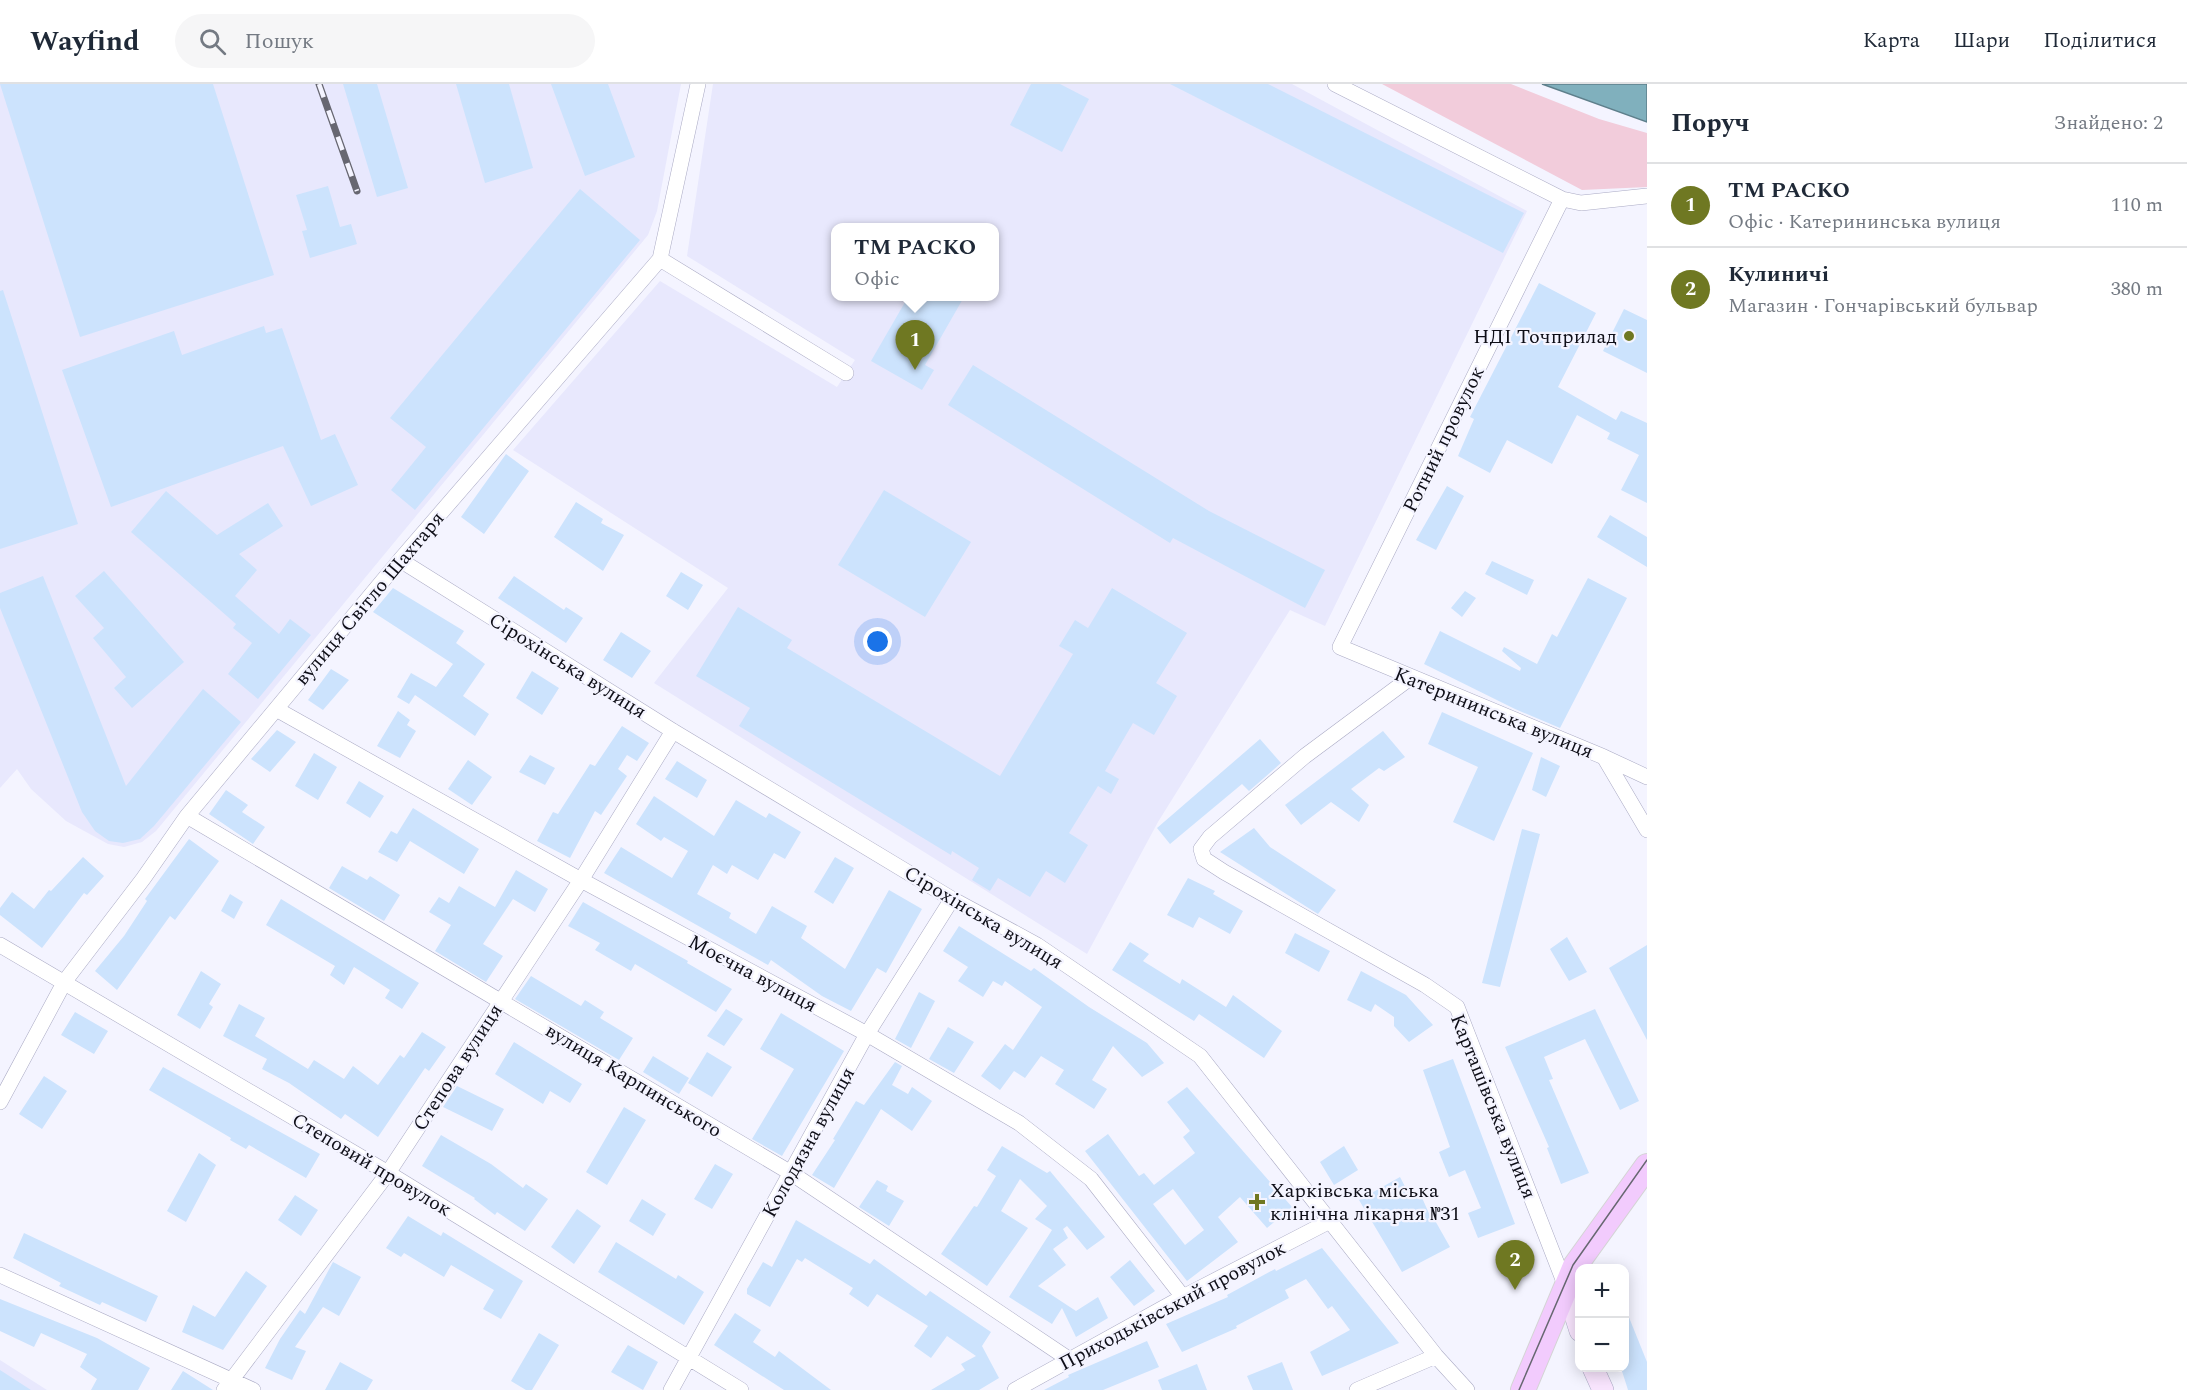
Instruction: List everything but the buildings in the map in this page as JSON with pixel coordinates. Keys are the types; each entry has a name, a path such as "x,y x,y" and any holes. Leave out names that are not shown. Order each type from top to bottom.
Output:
{"main road":[{"path":"1523,1390 1566,1287 1591,1241 1647,1166"},
{"path":"1566,1287 1576,1318"},
{"path":"1595,1372 1603,1390"}],"street":[{"name":"вулиця Світло Шахтаря","path":"0,1102 65,981 143,879 187,816 400,560 660,259 698,84"},
{"path":"1335,84 1562,199 1581,203 1647,196"},
{"name":"Ротний провулок","path":"1340,648 1562,199"},
{"path":"660,259 846,373"},
{"name":"Сірохінська вулиця","path":"400,560 673,731 952,899 1037,945 1200,1056 1436,1356 1467,1390"},
{"name":"Катерининська вулиця","path":"1340,648 1604,757 1647,830"},
{"name":"Карташівська вулиця","path":"1410,678 1305,756 1210,837 1201,849 1204,859 1224,872 1425,985 1457,1007 1566,1287"},
{"name":"Моєчна вулиця","path":"276,708 581,880 867,1035 1019,1123 1091,1179 1183,1297"},
{"name":"Степова вулиця","path":"227,1385 388,1173 581,880 673,731"},
{"path":"1604,757 1647,777"},
{"name":"вулиця Карпинського","path":"187,816 791,1173 1070,1360"},
{"name":"Колодязна вулиця","path":"671,1390 690,1360 867,1035 952,899"},
{"name":"Степовий провулок","path":"0,945 65,981 388,1173 741,1390"},
{"name":"Приходьківський провулок","path":"1015,1390 1183,1297 1330,1221"},
{"path":"0,1275 227,1385 253,1390"},
{"path":"1357,1390 1436,1356"}],"shaded area":[{"path":"0,84 681,84 657,211 648,235 156,831 142,842 124,847 108,844 66,821 31,789 17,769 0,788"},
{"path":"713,84 1292,84 1527,211 1325,626 1290,610 1158,822 1087,954 654,683 728,588 513,450 660,281 837,387 855,360 687,256"},
{"path":"1382,84 1511,84 1599,119 1647,133 1647,187 1582,190"},
{"path":"1542,84 1647,84 1647,122"},
{"path":"0,1360 47,1390 0,1390"}],"tram line":[{"path":"1519,1390 1573,1265 1647,1160"}],"railway":[{"path":"319,84 357,191"}],"place":[{"name":"НДІ Точприлад","path":"1629,336"},
{"name":"ТМ РАСКО","path":"915,370"},
{"name":"Харківська міська клінічна лікарня №31","path":"1257,1202"},
{"name":"Кулиничі","path":"1515,1290"}]}
